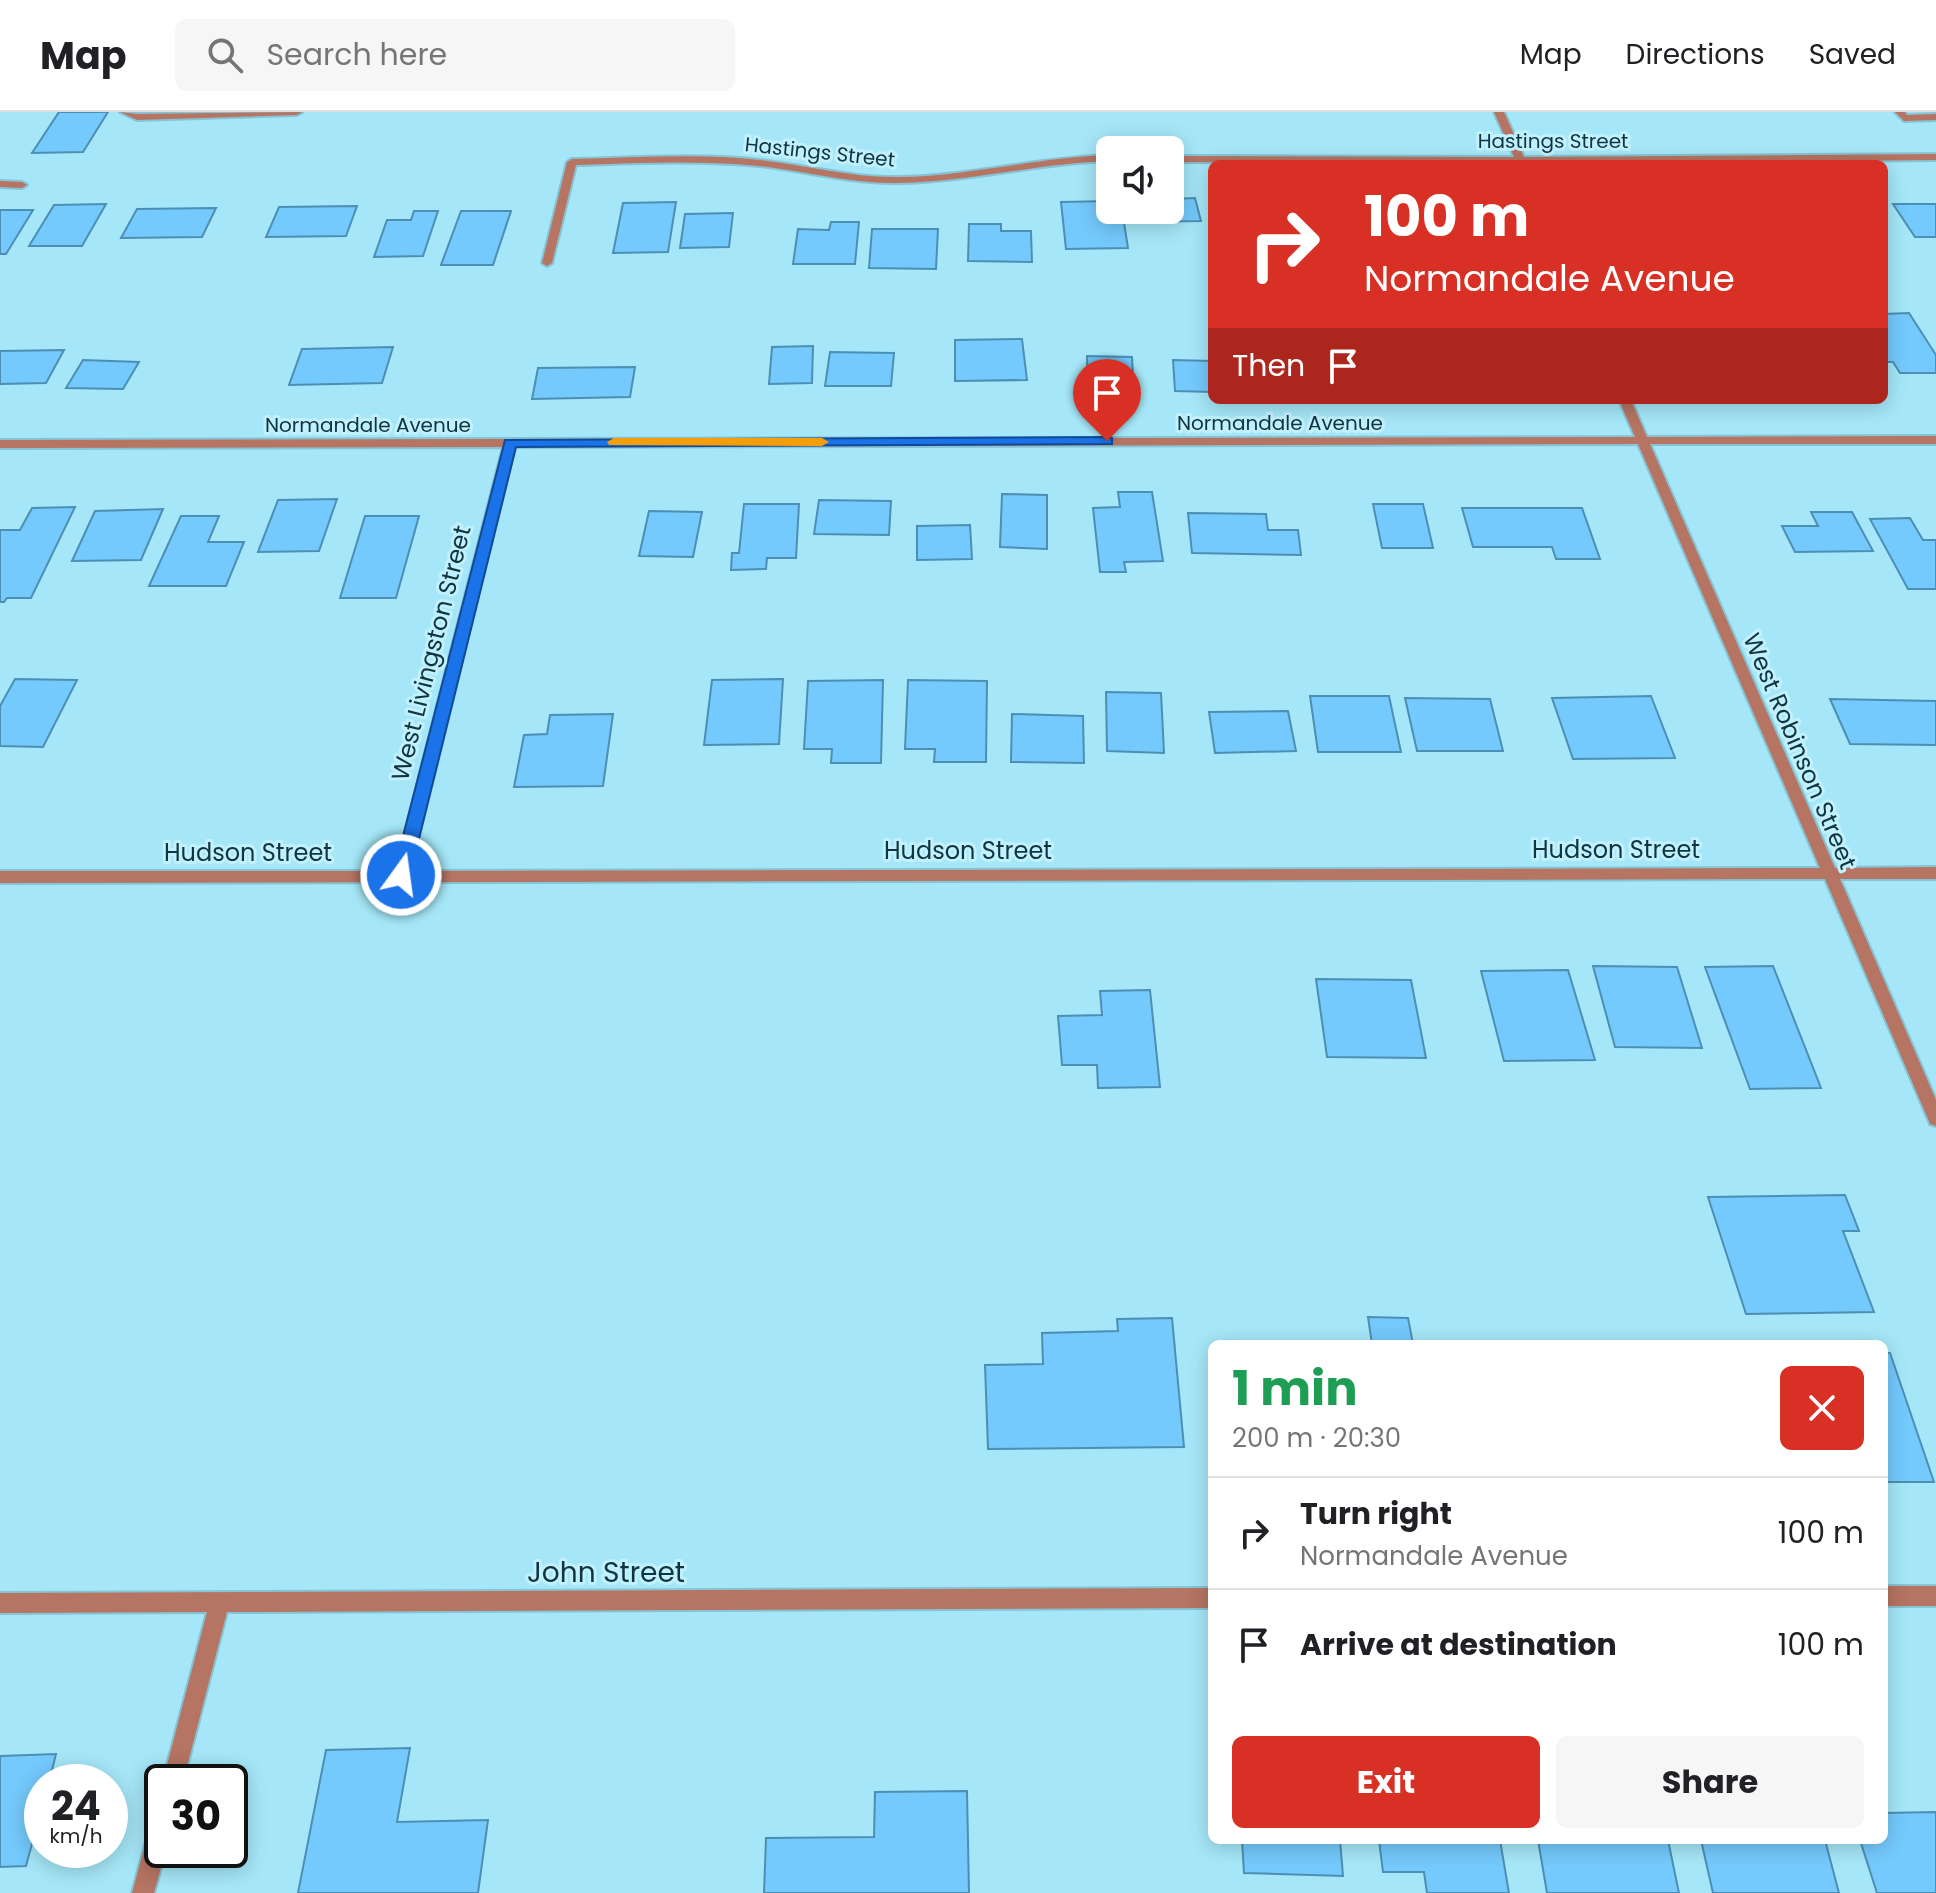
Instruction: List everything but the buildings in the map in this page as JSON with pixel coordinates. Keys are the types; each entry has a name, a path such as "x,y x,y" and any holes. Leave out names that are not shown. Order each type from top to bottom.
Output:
{"street":[{"path":"125,112 137,117 297,112"},
{"path":"1499,112 1520,160"},
{"path":"1900,112 1904,118 1936,117"},
{"name":"Hastings Street","path":"1746,160 1936,157"},
{"name":"Hastings Street","path":"547,263 572,162 719,160 863,179 901,180 950,176 1035,162 1096,159"},
{"name":"Hastings Street","path":"1184,159 1287,160"},
{"path":"0,184 22,185"},
{"name":"West Robinson Street","path":"1627,404 1936,1119"},
{"name":"Normandale Avenue","path":"0,444 1936,440"},
{"name":"West Livingston Street","path":"401,875 510,443"},
{"name":"Hudson Street","path":"0,877 1936,873"},
{"path":"1888,1596 1936,1596"},
{"name":"John Street","path":"0,1603 1208,1598"},
{"path":"177,1764 220,1602"},
{"path":"143,1893 150,1868"}],"slow traffic":[{"path":"614,442 822,442"}],"route":[{"path":"401,875 510,443 1107,441"}]}
